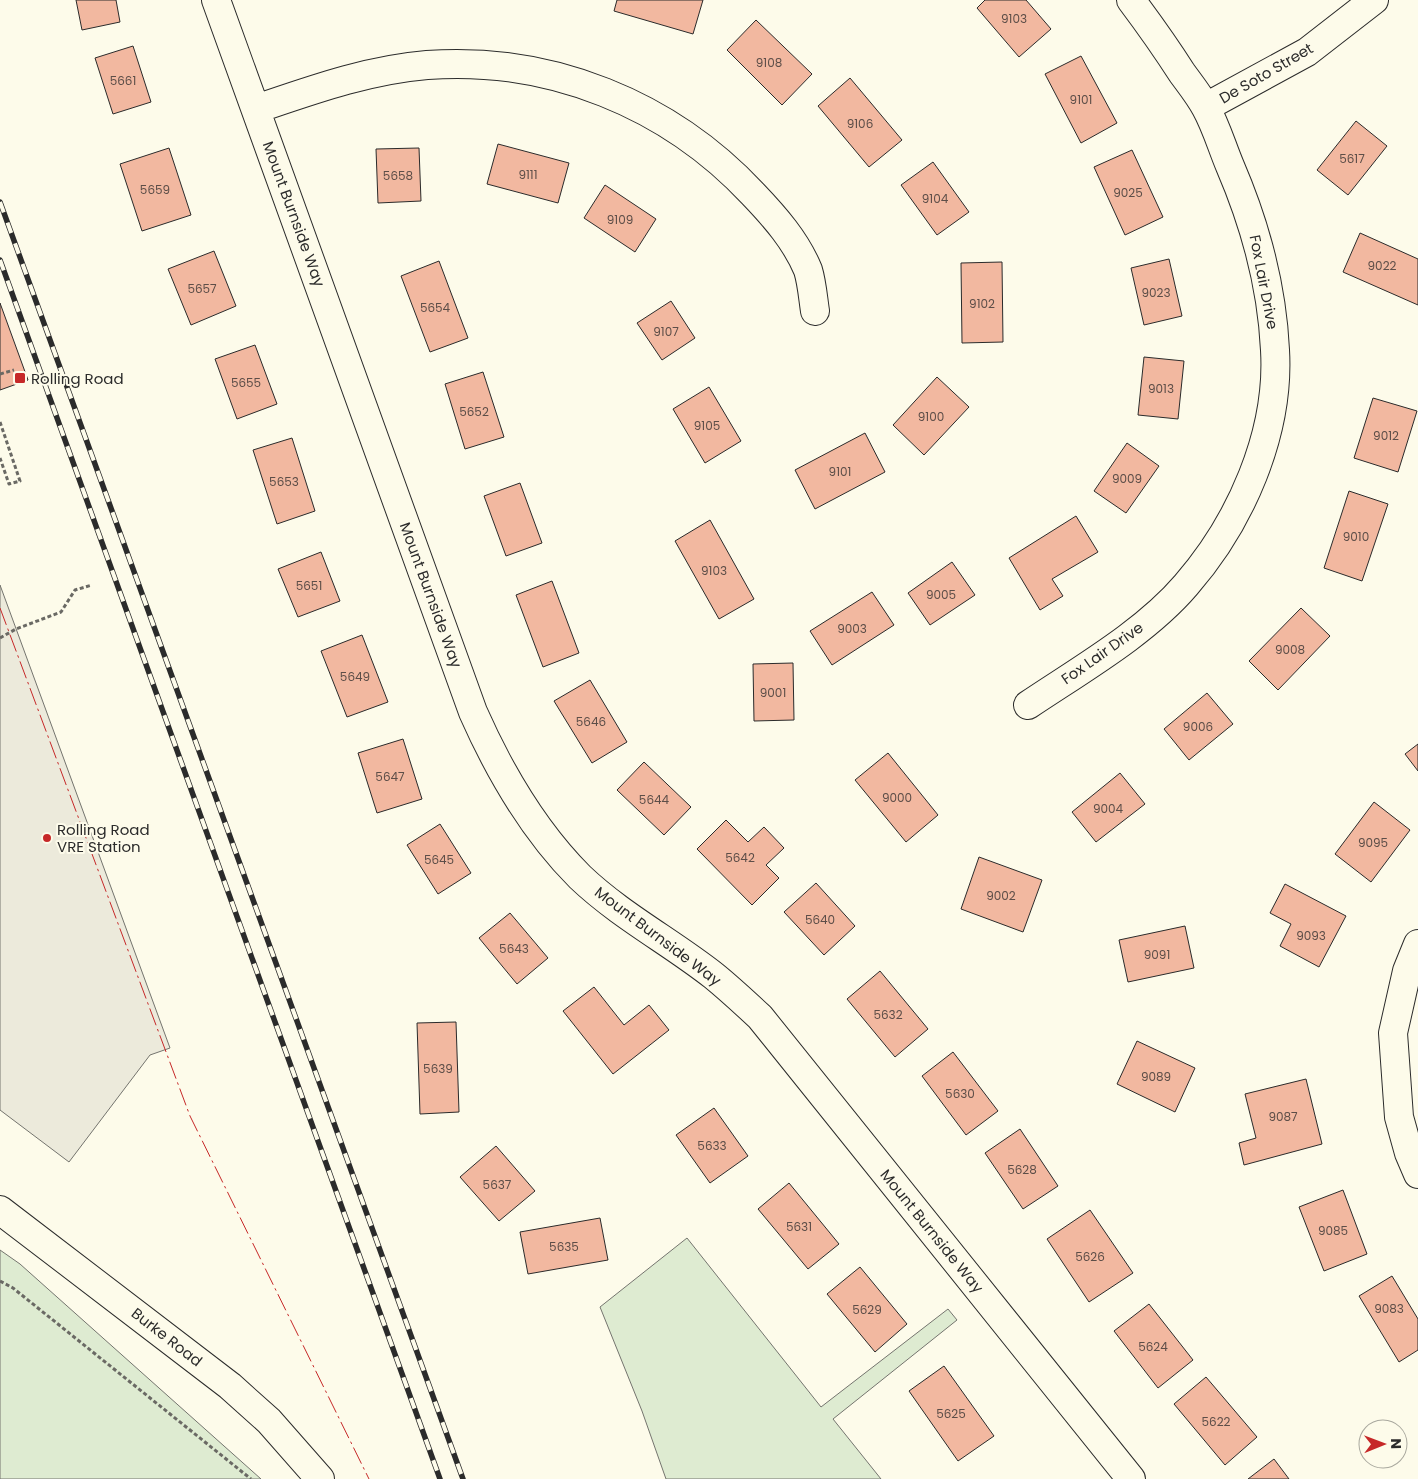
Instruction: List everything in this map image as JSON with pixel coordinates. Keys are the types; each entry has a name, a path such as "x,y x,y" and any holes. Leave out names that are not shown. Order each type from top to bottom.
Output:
{"street":[{"name":"Mount Burnside Way","path":"216,0 473,712 488,747 506,780 539,830 582,878 630,918 714,976 760,1017 1131,1479"},
{"name":"Fox Lair Drive","path":"1028,706 1124,640 1153,617 1185,587 1216,548 1241,506 1261,454 1268,428 1275,382 1276,352 1272,308 1266,277 1238,184 1206,107 1131,0"},
{"name":"De Soto Street","path":"1206,107 1307,52 1374,0"},
{"path":"256,109 342,80 390,70 428,65 466,64 509,67 583,83 619,97 658,117 699,144 733,172 780,222 791,240 808,272 815,311"},
{"path":"1418,944 1407,971 1394,1033 1399,1117 1409,1152 1418,1174"},
{"name":"Burke Road","path":"0,1210 230,1386 269,1421 320,1479"}],"path":[{"path":"0,374 14,370"},
{"path":"0,422 20,481 9,484 0,458"},
{"path":"0,638 16,629 61,612 75,590 92,586"},
{"path":"0,1281 13,1288 98,1355 251,1479"}],"green space":[{"path":"687,1238 821,1407 948,1309 957,1320 833,1419 881,1479 666,1479 642,1411 600,1307"},
{"path":"0,1250 20,1264 261,1479 0,1479"}],"shaded area":[{"name":"Rolling Road VRE Station","path":"0,585 170,1048 150,1055 69,1162 0,1110"}],"building":[{"path":"76,0 116,0 120,22 82,30"},
{"path":"617,0 703,0 693,34 614,11"},
{"path":"985,0 1026,0 1051,29 1019,57 977,8"},
{"path":"756,20 812,74 782,105 727,50"},
{"path":"133,46 151,102 113,114 95,58"},
{"path":"1081,56 1117,123 1081,143 1045,74"},
{"path":"850,78 902,140 869,167 818,106"},
{"path":"1356,121 1387,146 1348,195 1317,170"},
{"path":"498,144 569,163 558,203 487,184"},
{"path":"169,148 191,215 142,231 120,164"},
{"path":"419,148 421,201 378,203 376,149"},
{"path":"1132,150 1163,217 1125,235 1094,167"},
{"path":"933,162 969,212 937,235 901,185"},
{"path":"605,185 656,219 635,252 584,218"},
{"path":"1360,233 1418,259 1418,305 1343,272"},
{"path":"214,251 236,306 191,325 168,269"},
{"path":"1169,259 1182,316 1144,325 1131,268"},
{"path":"439,261 468,338 430,352 401,276"},
{"path":"1002,262 1003,342 962,343 961,263"},
{"path":"671,301 695,338 662,360 637,323"},
{"path":"0,303 28,380 0,390"},
{"path":"255,345 277,404 237,419 215,359"},
{"path":"1144,357 1184,361 1178,419 1138,415"},
{"path":"483,372 504,437 465,449 445,384"},
{"path":"937,377 969,407 924,455 893,425"},
{"path":"709,387 741,441 705,463 673,409"},
{"path":"1373,398 1417,411 1398,472 1354,458"},
{"path":"865,433 885,472 815,509 795,470"},
{"path":"292,438 315,511 277,524 253,450"},
{"path":"1127,443 1159,466 1126,513 1094,491"},
{"path":"520,483 542,543 506,556 484,496"},
{"path":"1349,491 1388,504 1362,581 1324,568"},
{"path":"1076,516 1098,552 1052,579 1063,596 1040,610 1009,558"},
{"path":"710,520 754,599 719,619 675,541"},
{"path":"321,552 340,601 298,617 278,569"},
{"path":"952,562 975,595 930,625 908,593"},
{"path":"552,581 579,653 543,667 516,595"},
{"path":"872,592 894,625 832,665 810,631"},
{"path":"1301,608 1330,636 1278,690 1249,661"},
{"path":"362,635 388,702 347,717 321,651"},
{"path":"793,663 794,720 754,721 753,664"},
{"path":"590,680 627,742 592,763 554,701"},
{"path":"1207,693 1233,724 1189,760 1164,729"},
{"path":"403,739 422,799 377,813 358,753"},
{"path":"1418,744 1418,771 1405,754"},
{"path":"888,753 938,815 906,842 855,780"},
{"path":"644,762 691,807 664,835 617,790"},
{"path":"1120,773 1145,804 1096,842 1072,812"},
{"path":"1374,802 1410,830 1371,882 1335,854"},
{"path":"726,820 748,842 764,827 784,848 766,865 779,878 752,905 697,849"},
{"path":"440,824 471,873 438,894 407,845"},
{"path":"979,857 1042,880 1023,932 961,909"},
{"path":"816,883 855,926 824,955 784,912"},
{"path":"1285,884 1346,916 1319,967 1280,946 1291,924 1270,913"},
{"path":"510,913 548,958 517,984 479,938"},
{"path":"1185,926 1194,968 1128,982 1119,940"},
{"path":"880,971 928,1029 895,1057 847,999"},
{"path":"594,987 624,1025 649,1005 669,1030 613,1074 563,1011"},
{"path":"456,1022 459,1112 420,1114 417,1023"},
{"path":"1137,1041 1195,1068 1175,1112 1117,1084"},
{"path":"953,1052 998,1111 966,1135 922,1076"},
{"path":"1306,1079 1322,1144 1244,1165 1239,1143 1256,1138 1245,1094"},
{"path":"714,1108 748,1156 710,1183 676,1135"},
{"path":"1020,1129 1058,1186 1023,1209 985,1153"},
{"path":"496,1146 535,1191 499,1221 460,1177"},
{"path":"789,1183 839,1244 808,1269 758,1209"},
{"path":"1343,1190 1367,1254 1324,1271 1299,1207"},
{"path":"1090,1210 1133,1273 1089,1302 1047,1239"},
{"path":"600,1218 608,1260 528,1274 520,1232"},
{"path":"860,1267 907,1324 875,1352 827,1294"},
{"path":"1392,1276 1418,1319 1418,1350 1399,1362 1359,1296"},
{"path":"1149,1304 1193,1360 1158,1388 1114,1331"},
{"path":"944,1366 994,1436 958,1461 909,1391"},
{"path":"1206,1377 1257,1437 1225,1465 1174,1404"},
{"path":"1274,1459 1289,1479 1248,1479"}],"railway":[{"path":"0,202 463,1479"},
{"path":"0,260 440,1479"}],"power":[{"path":"0,608 190,1116 369,1479"}],"place":[{"name":"Rolling Road","path":"20,378"},
{"name":"Rolling Road VRE Station","path":"47,838"}]}
